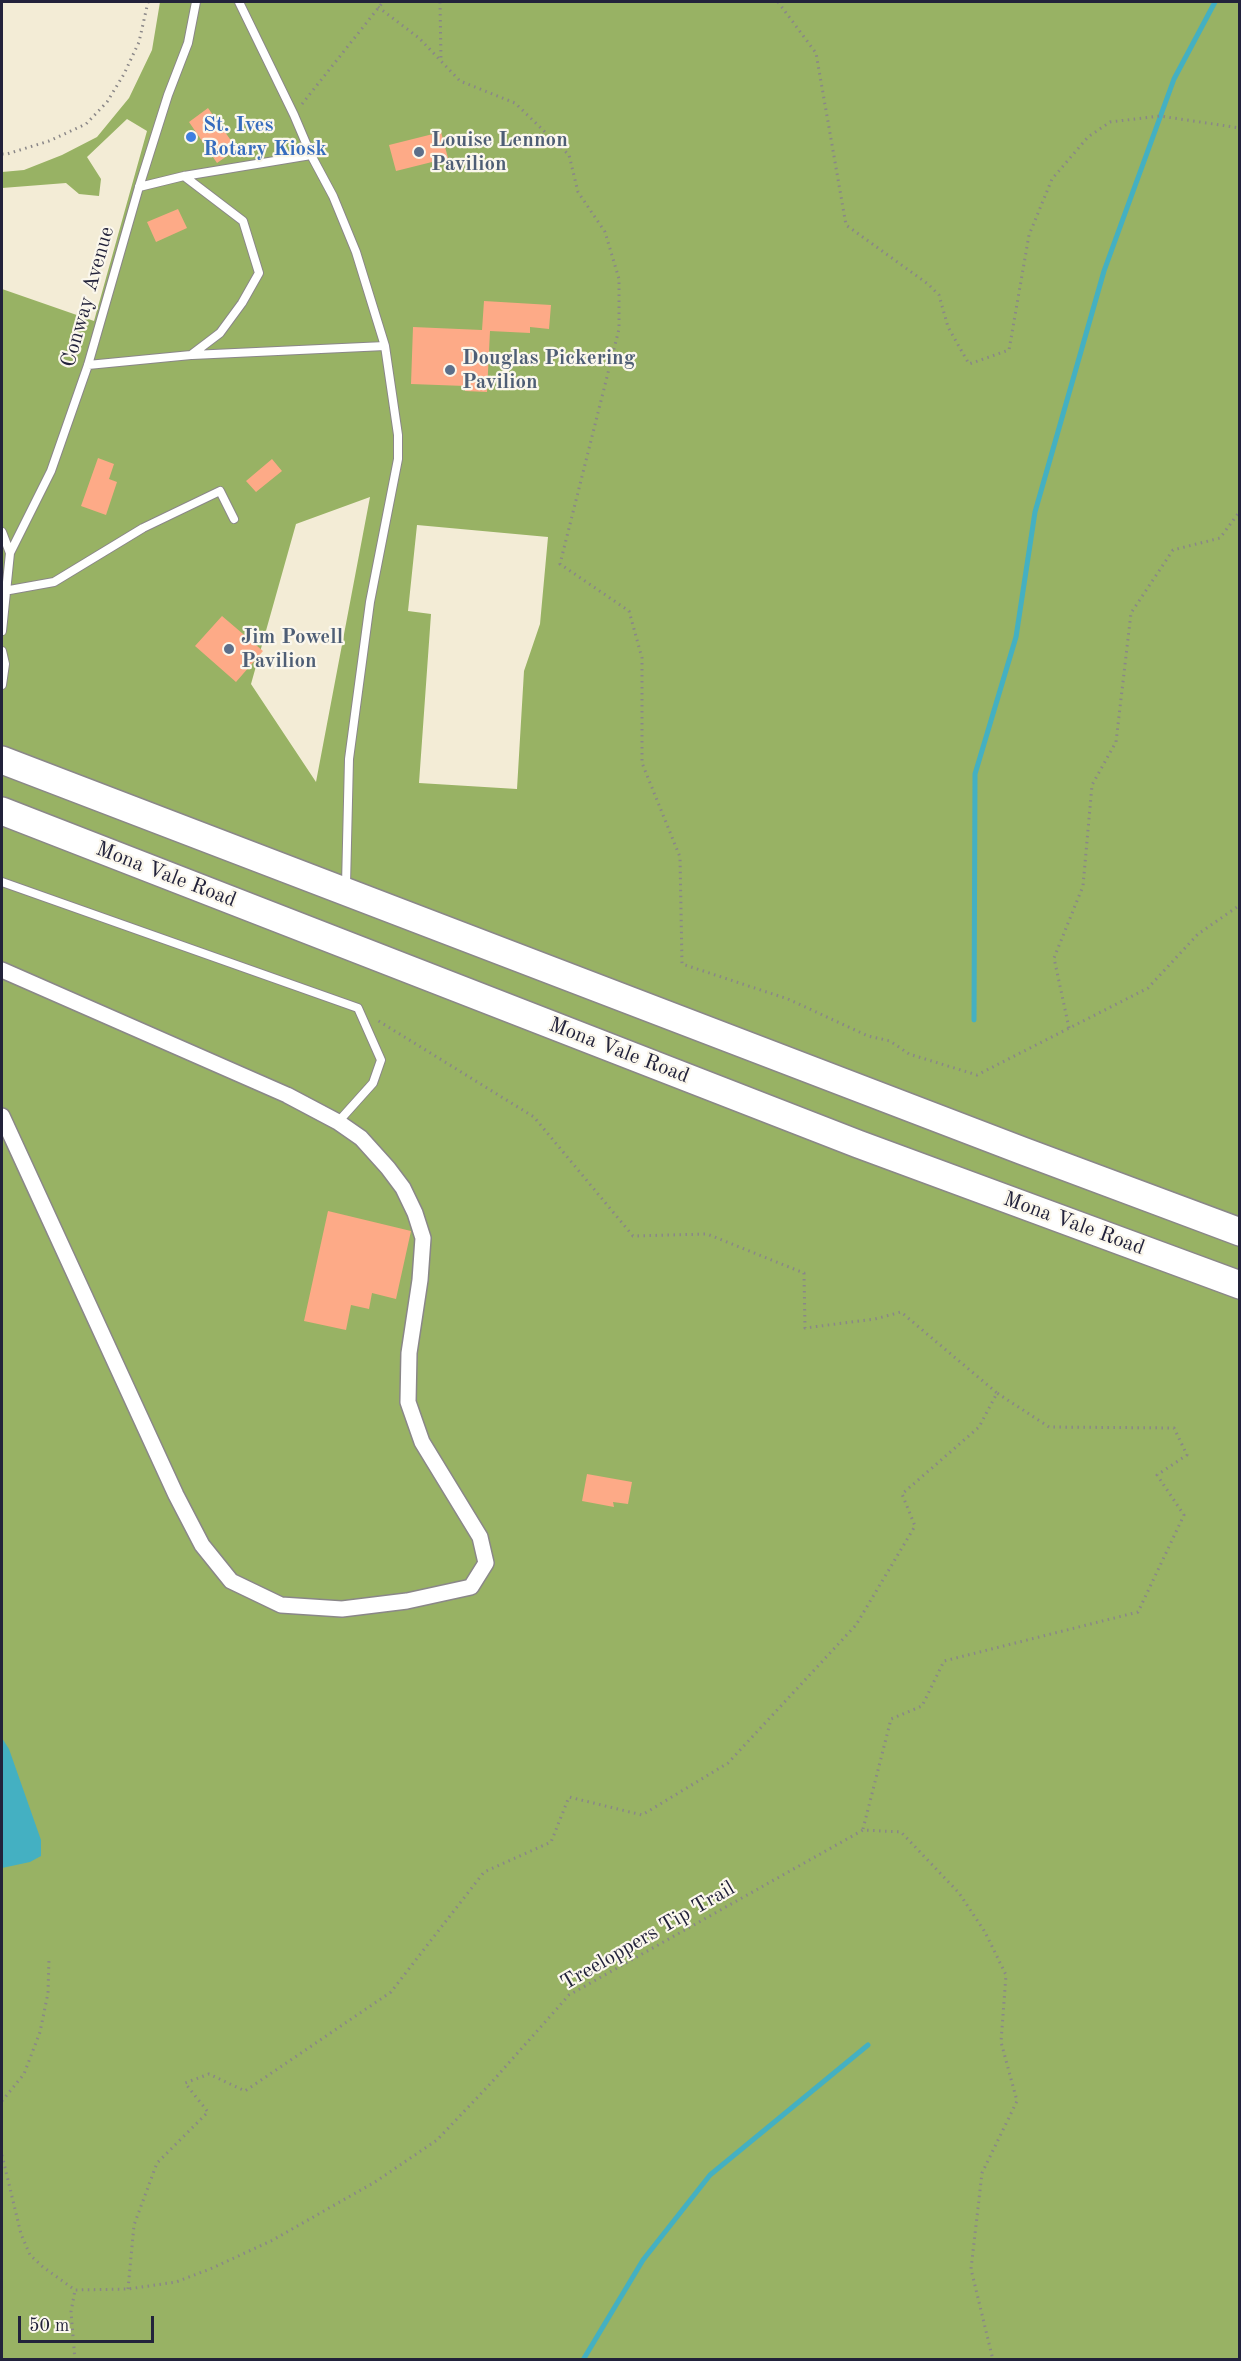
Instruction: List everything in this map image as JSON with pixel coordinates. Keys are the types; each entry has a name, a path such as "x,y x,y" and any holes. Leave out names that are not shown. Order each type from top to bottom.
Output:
{"highway":[{"path":"2,760 1239,1232"},
{"name":"Mona Vale Road","path":"2,811 858,1144 1239,1285"}],"street":[{"path":"2,970 287,1095 338,1122 361,1138 388,1168 403,1188 415,1213 423,1238 420,1280 409,1353 408,1402 422,1442 480,1537 486,1563 471,1587 407,1601 342,1609 281,1605 231,1581 202,1545 176,1495 2,1116"}],"lane":[{"name":"Conway Avenue","path":"2,631 3,587 10,553 51,471 88,365 139,187 168,95 188,43 196,2"},
{"path":"239,2 311,155 333,196 356,252 385,346 398,435 398,459 370,602 349,759 346,892"},
{"path":"139,187 184,176 311,155"},
{"path":"184,176 243,220 259,273 242,303 220,333 191,355"},
{"path":"88,365 191,355 385,346"},
{"path":"3,587 54,582 143,528 220,491 234,519"},
{"path":"2,532 10,553"},
{"path":"2,651 5,664 2,685"},
{"path":"2,882 358,1008 381,1060 373,1083 338,1122"}],"path":[{"path":"2,154 49,141 86,124 107,102 124,74 139,42 148,2"},
{"path":"294,115 383,2"},
{"path":"440,2 441,60"},
{"path":"778,2 816,53 846,225 928,284 939,295 948,327 969,364 1009,350 1029,235 1052,179 1088,137 1110,122 1160,116 1239,128"},
{"path":"378,7 419,38 460,81 515,103 569,155 578,192 605,232 619,279 619,329 560,564 629,611 642,658 642,763 680,857 682,964 788,999 868,1036 890,1041 909,1054 977,1076 1148,988 1198,934 1239,905"},
{"path":"1069,1028 1054,958 1083,886 1092,785 1116,742 1131,613 1173,550 1220,538 1239,511"},
{"path":"358,1008 534,1117 633,1236 707,1234 804,1273 805,1328 875,1319 901,1312 997,1393 1049,1427 1174,1428 1187,1455 1157,1475 1184,1515 1138,1612 944,1660 922,1706 891,1719 863,1830 901,1832 959,1893 985,1932 1006,1974 1001,2042 1017,2101 982,2173 971,2270 993,2360"},
{"path":"128,2289 134,2225 157,2163 208,2112 185,2083 209,2074 245,2091 391,1992 484,1872 551,1842 569,1797 642,1815 728,1763 856,1625 915,1526 902,1494 979,1428 997,1393"},
{"name":"Treeloppers Tip Trail","path":"75,2290 128,2289 176,2282 210,2270 271,2241 375,2182 437,2140 569,1995 863,1830"},
{"path":"2,2101 24,2073 40,2032 48,1993 49,1959"},
{"path":"2,2155 21,2234 30,2255 75,2290 71,2312 75,2360"}],"green space":[{"path":"160,2 1239,2 1239,2359 2,2359 2,289 94,321 147,131 127,119 87,157 101,179 99,196 79,194 66,183 2,188 2,172 24,170 62,155 97,137 129,98 152,50","holes":["370,497 316,782 251,684 296,524","417,525 548,537 540,624 524,671 517,789 419,783 431,614 408,611"]}],"water":[{"path":"2,1738 9,1749 41,1840 41,1856 30,1862 2,1868"}],"building":[{"path":"208,108 237,149 217,163 189,122"},
{"name":"Louise Lennon Pavilion","path":"441,132 448,158 396,171 389,145"},
{"path":"178,209 187,228 156,242 147,222"},
{"name":"Douglas Pickering Pavilion","path":"484,301 551,305 549,329 530,327 530,333 490,331 487,392 465,391 465,386 411,384 413,327 482,330"},
{"path":"98,458 114,464 109,479 117,482 106,515 81,506"},
{"path":"272,459 282,471 256,492 246,481"},
{"name":"Jim Powell Pavilion","path":"222,616 263,651 236,682 195,646"},
{"path":"328,1211 411,1231 396,1299 372,1293 369,1309 351,1305 346,1330 304,1321"},
{"path":"587,1474 632,1482 628,1504 613,1502 614,1507 582,1501"}],"waterway":[{"path":"974,1020 975,774 1016,637 1035,512 1104,271 1174,79 1215,2"},
{"path":"583,2360 643,2260 710,2175 868,2045"}],"place":[{"name":"St. Ives Rotary Kiosk","path":"191,137"},
{"name":"Louise Lennon Pavilion","path":"419,152"},
{"name":"Douglas Pickering Pavilion","path":"450,370"},
{"name":"Jim Powell Pavilion","path":"229,649"}]}
